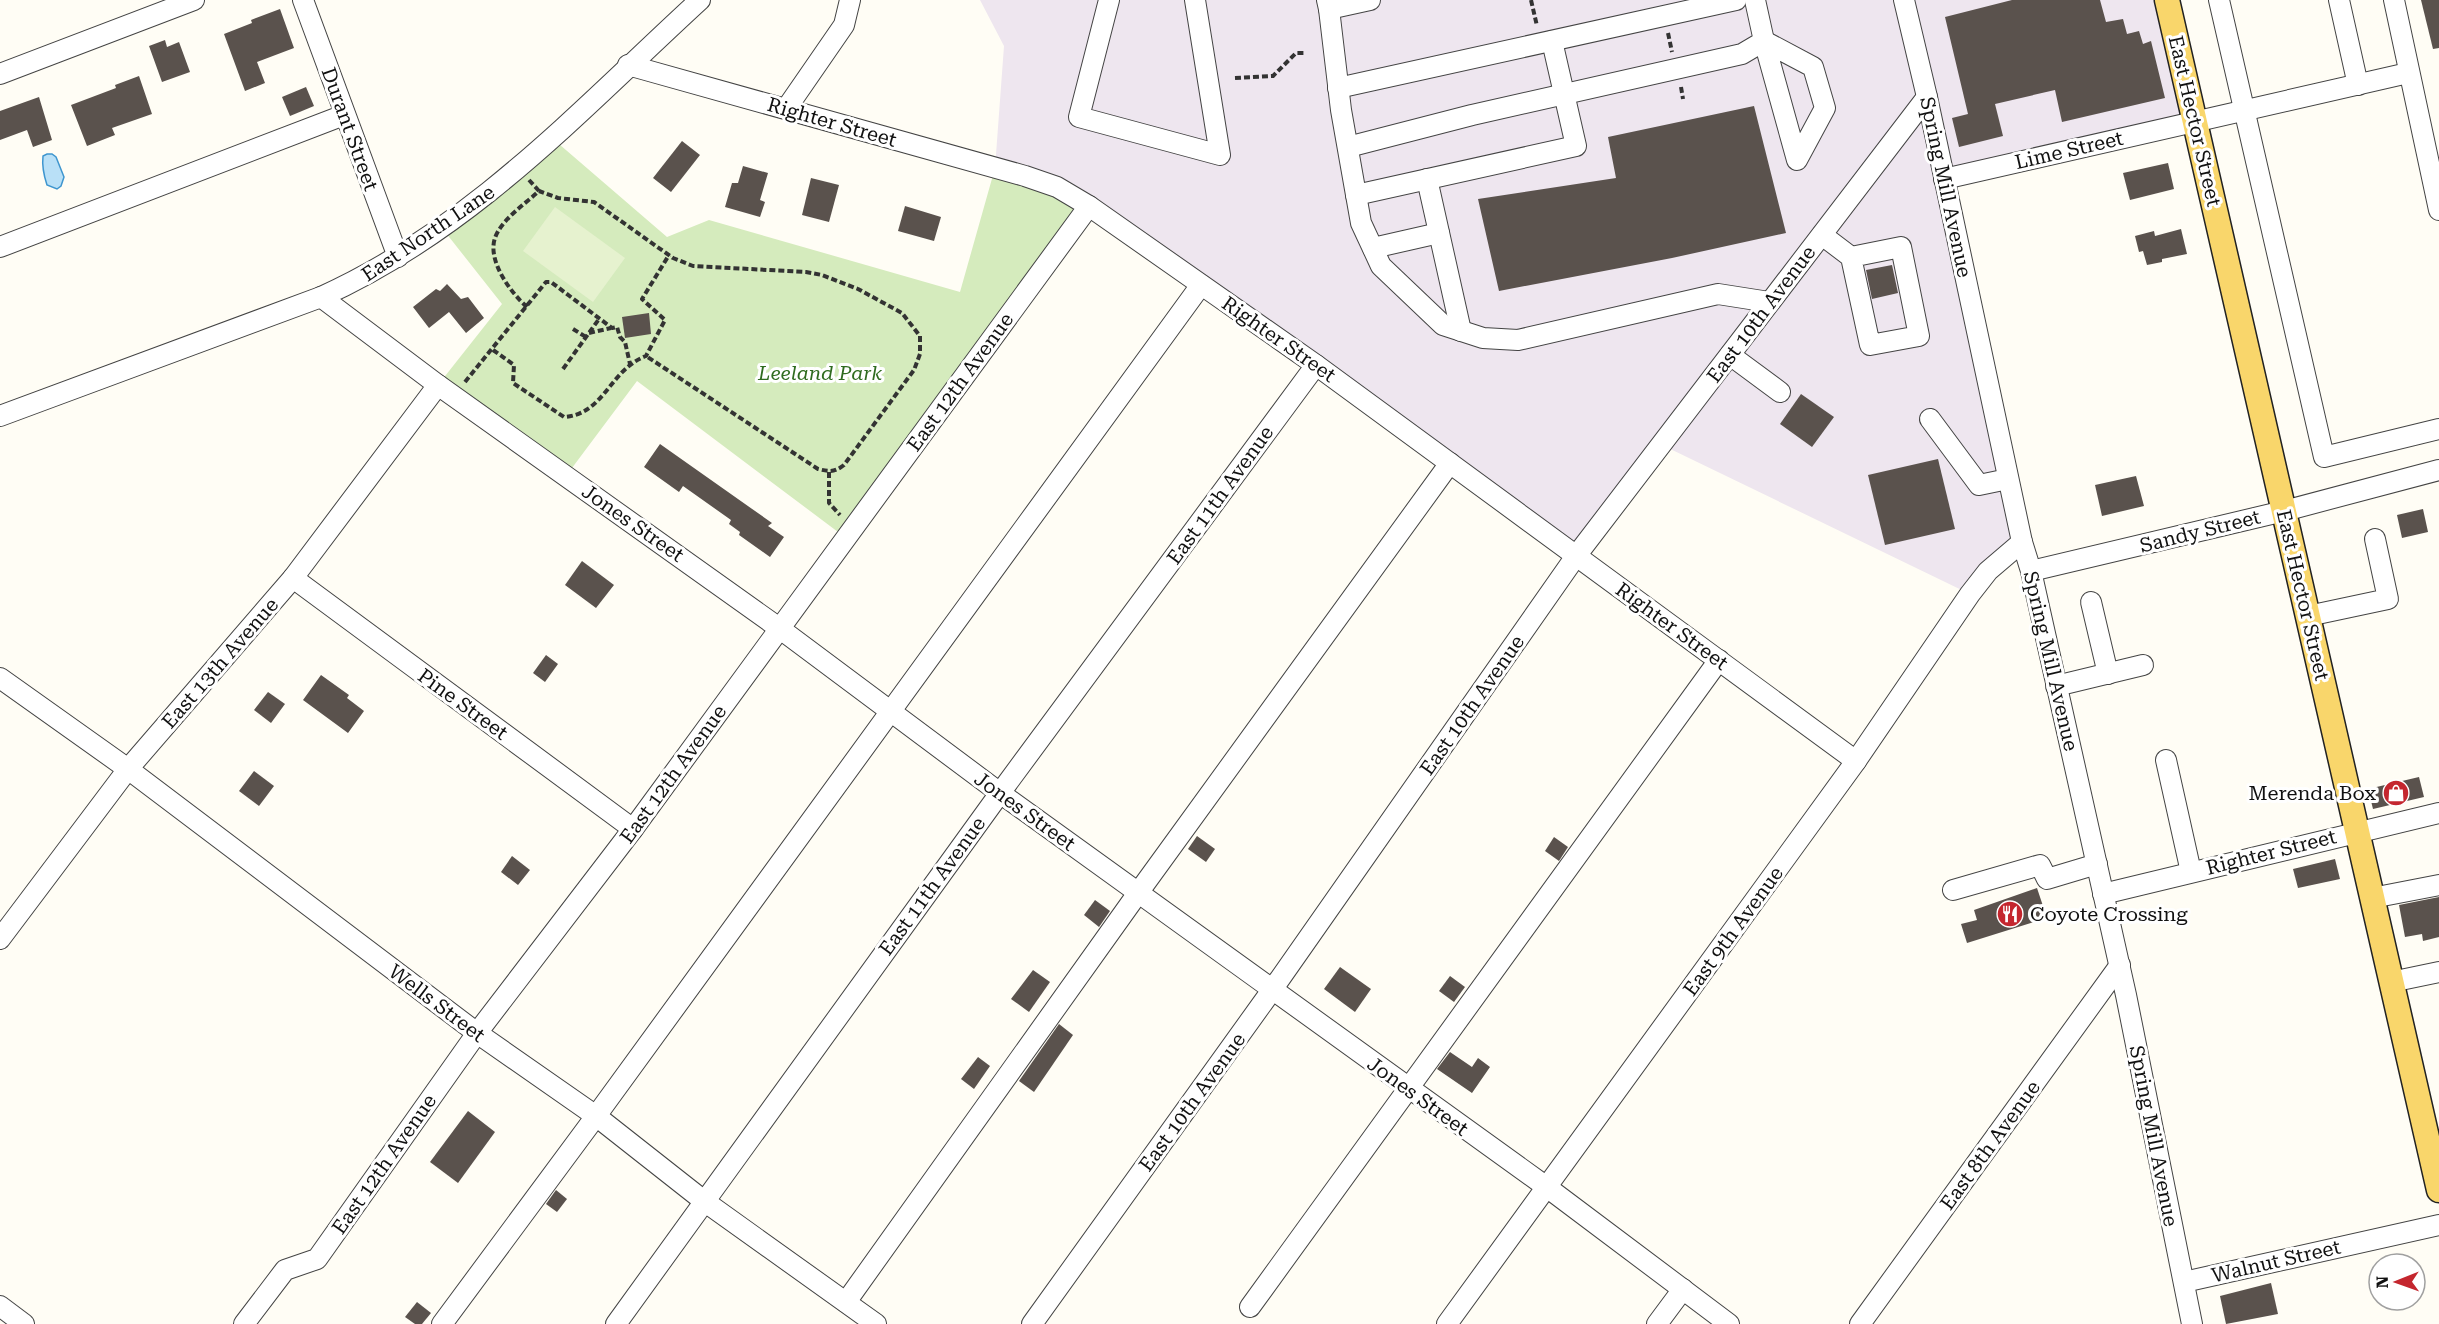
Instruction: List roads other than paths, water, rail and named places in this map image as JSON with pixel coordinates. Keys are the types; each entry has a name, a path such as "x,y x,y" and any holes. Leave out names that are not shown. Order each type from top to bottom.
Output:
{"main road":[{"name":"East Hector Street","path":"2167,0 2439,1190"}],"street":[{"path":"0,74 194,0"},
{"name":"Durant Street","path":"303,0 398,257"},
{"name":"East North Lane","path":"0,416 321,297 360,279 398,257 463,214 500,184 700,0"},
{"path":"786,109 844,25 850,0"},
{"path":"1109,0 1079,117 1220,155 1195,0"},
{"path":"1370,0 1328,4 1338,88 1361,223 1381,266 1443,325 1484,338 1518,340 1718,294 1769,302"},
{"path":"1338,88 1546,38 1736,0"},
{"path":"1755,0 1764,41 1797,160 1825,108 1812,67 1764,41"},
{"name":"Spring Mill Avenue","path":"1904,0 1927,97 2022,542 2031,571 2120,965 2192,1324"},
{"path":"2219,0 2324,457 2439,429"},
{"path":"2339,0 2358,85"},
{"path":"2394,0 2439,210"},
{"path":"1356,195 1576,146 1564,94 1546,38"},
{"path":"1348,147 1564,94 1742,54 1764,41"},
{"name":"Righter Street","path":"628,65 1025,176 1057,187 1089,206 1316,365 1856,761"},
{"name":"Lime Street","path":"1944,179 2194,120 2408,73"},
{"name":"East 10th Avenue","path":"1032,1324 1272,990 1576,556 1927,97"},
{"path":"0,247 344,115"},
{"path":"1427,179 1461,331"},
{"name":"East 12th Avenue","path":"244,1324 285,1270 317,1258 477,1033 633,829 1089,206"},
{"path":"1373,248 1439,233"},
{"path":"1822,235 1851,257 1870,345 1919,336 1901,247 1851,257"},
{"path":"442,1324 1202,285"},
{"name":"Jones Street","path":"321,297 445,390 779,627 1000,793 1548,1188 1729,1324"},
{"path":"1730,355 1780,392"},
{"name":"East 11th Avenue","path":"616,1324 1000,793 1316,365"},
{"name":"East 13th Avenue","path":"0,939 128,769 293,578 445,390"},
{"path":"1930,419 1979,484 2008,479"},
{"path":"846,1302 1138,893 1450,463"},
{"name":"Sandy Street","path":"2031,571 2284,511 2439,470"},
{"path":"2308,616 2388,599 2375,539"},
{"name":"East 9th Avenue","path":"1447,1324 1856,761 1970,594 1988,571 2022,542"},
{"name":"Pine Street","path":"293,578 633,829"},
{"path":"2091,602 2108,674"},
{"path":"1250,1307 1719,660"},
{"path":"2056,686 2143,665"},
{"name":"Wells Street","path":"0,678 128,769 477,1033 596,1116 704,1201 876,1324"},
{"path":"2166,760 2191,872"},
{"name":"Righter Street","path":"2103,894 2439,813"},
{"path":"1953,890 2040,865 2047,879 2097,864"},
{"path":"2372,898 2439,885"},
{"name":"East 8th Avenue","path":"1860,1324 2120,965"},
{"path":"2391,982 2439,972"},
{"name":"Walnut Street","path":"2184,1282 2439,1225"},
{"path":"1657,1324 1683,1289"},
{"path":"0,1306 24,1324"}],"water":[{"path":"47,154 56,157 64,177 61,186 57,189 47,185 46,182 43,156"}],"place":[{"name":"Merenda Box","path":"2396,793"},
{"name":"Coyote Crossing","path":"2010,914"}],"park label":[{"name":"Leeland Park","path":"820,373"}]}
